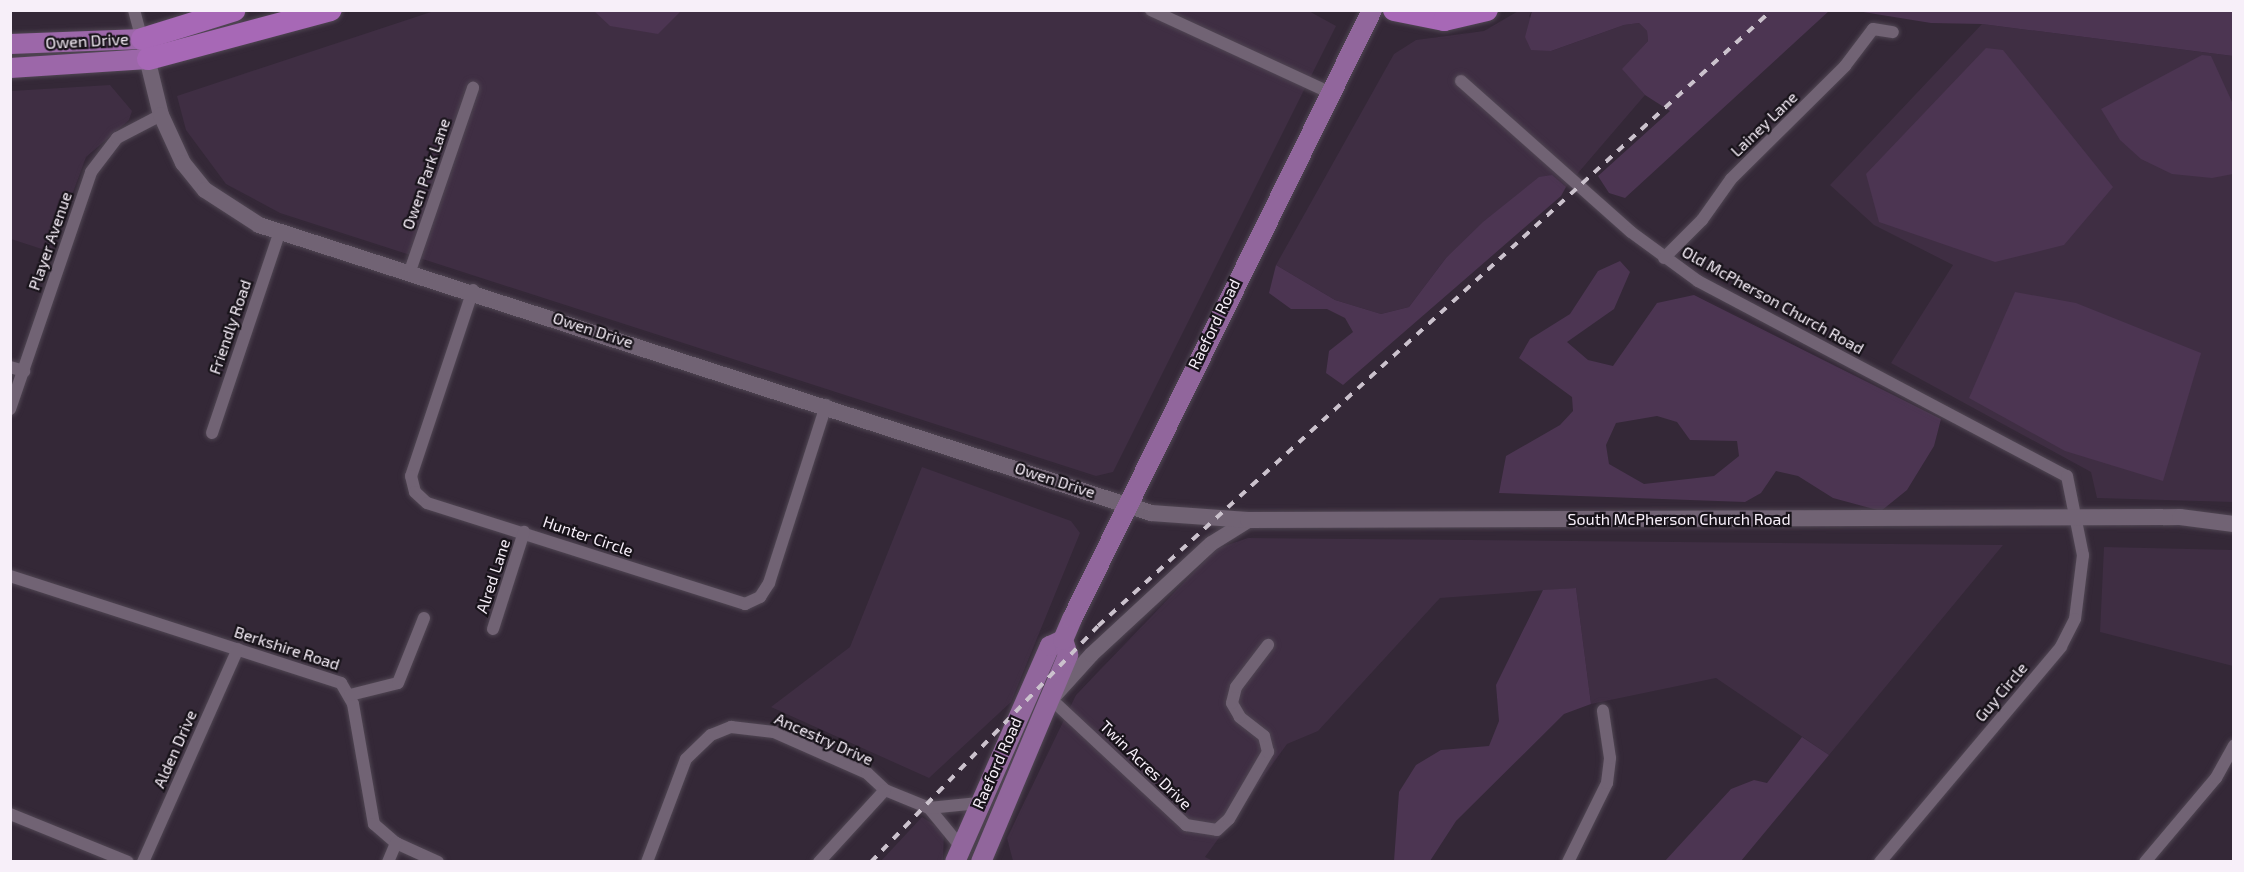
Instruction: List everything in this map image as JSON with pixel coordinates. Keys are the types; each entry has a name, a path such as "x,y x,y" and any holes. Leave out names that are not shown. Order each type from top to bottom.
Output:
{"highway":[{"path":"145,49 236,10"},
{"path":"145,49 331,10"},
{"path":"1394,10 1444,20 1487,10"},
{"name":"Owen Drive","path":"10,44 145,49"},
{"name":"Owen Drive","path":"10,68 145,49"}],"main road":[{"name":"Raeford Road","path":"981,861 1068,655 1064,640 1126,503 1372,10"},
{"name":"Owen Drive","path":"145,49 161,115 172,145 205,190 240,215 280,231 473,290 1126,503"},
{"name":"South McPherson Church Road","path":"1126,503 1151,513 1248,520 2180,517 2234,524"},
{"name":"Raeford Road","path":"958,854 979,802 1050,646 1064,640"}],"street":[{"path":"134,10 145,49"},
{"path":"1151,10 1331,93"},
{"name":"Lainey Lane","path":"1664,258 1702,220 1731,179 1845,66 1873,29 1893,32"},
{"name":"Old McPherson Church Road","path":"1461,81 1664,258 1788,330 2061,471 2070,484 2073,518"},
{"name":"Owen Park Lane","path":"410,271 473,88"},
{"name":"Player Avenue","path":"10,409 91,172 117,138 161,115"},
{"name":"Friendly Road","path":"212,433 280,231"},
{"name":"Hunter Circle","path":"473,290 412,484 427,504 524,532 737,604 753,602 769,584 826,405"},
{"path":"10,367 24,371"},
{"name":"Guy Circle","path":"1880,861 2061,647 2075,619 2082,585 2084,555 2073,518"},
{"path":"1051,699 1091,654 1211,543 1248,520"},
{"name":"Alred Lane","path":"493,629 524,532"},
{"name":"Berkshire Road","path":"10,576 334,679 350,695"},
{"path":"424,618 398,683 350,695 368,809 379,831 396,843 438,861"},
{"name":"Twin Acres Drive","path":"1051,699 1186,825 1217,830 1229,819 1268,752 1264,736 1240,717 1232,703 1236,687 1268,645"},
{"name":"Alden Drive","path":"143,861 238,649"},
{"path":"1568,861 1607,783 1610,758 1603,711"},
{"name":"Ancestry Drive","path":"646,861 686,759 711,735 731,727 774,732 867,773 885,790 930,808 979,802"},
{"path":"2145,861 2216,778 2234,746"},
{"path":"819,861 885,790"},
{"name":"Ancestry Drive","path":"930,808 958,854"},
{"path":"10,814 128,861"},
{"path":"388,861 396,843"}],"shaded area":[{"path":"1307,10 1336,26 1113,472 1096,476 280,213 226,184 186,130 177,96 434,11"},
{"path":"1520,10 1532,11 1529,16 1551,51 1624,25 1639,23 1647,31 1648,41 1623,69 1645,95 1566,187 1509,207 1446,258 1409,307 1381,314 1335,300 1276,265 1394,54 1416,40 1484,31"},
{"path":"1532,10 1829,11 1625,198 1609,193 1598,176 1670,111 1645,95 1622,69 1648,41 1647,31 1639,23 1624,25 1551,51 1531,50 1525,37"},
{"path":"594,11 681,11 658,34 610,26"},
{"path":"1857,11 2233,11 2233,56 1982,24 1931,23"},
{"path":"1982,24 2233,56 2233,502 2097,498 2091,472 1891,363 1953,265 1874,225 1830,185"},
{"path":"1986,48 2003,50 2113,187 2064,245 1995,262 1879,222 1866,174"},
{"path":"2202,55 2211,56 2233,104 2233,174 2212,178 2172,174 2141,159 2120,140 2101,109"},
{"path":"110,85 132,111 129,120 86,157 51,252 11,239 11,91"},
{"path":"1552,175 1566,187 1561,196 1343,385 1326,373 1329,351 1353,332 1345,318 1327,309 1291,309 1269,293 1276,265 1335,300 1381,314 1409,307 1446,258 1483,222 1539,177"},
{"path":"1620,261 1630,272 1614,309 1567,342 1588,360 1613,366 1657,303 1694,295 1941,419 1934,446 1907,490 1881,511 1833,498 1798,476 1776,471 1761,493 1745,502 1499,493 1506,456 1560,425 1573,411 1572,397 1519,358 1530,339 1570,314 1598,271","holes":["1657,416 1677,422 1690,440 1737,441 1739,456 1714,476 1644,484 1609,464 1606,445 1616,423"]},
{"path":"2015,292 2076,303 2201,353 2163,481 2065,451 1969,398"},
{"path":"922,467 1071,521 1080,533 1011,702 929,778 771,707 850,647"},
{"path":"1248,538 2003,545 1829,755 1716,678 1591,704 1576,588 1440,598 1318,731 1287,744 1205,857 1213,861 1013,861 1007,838 1076,695 1216,549"},
{"path":"2104,547 2233,550 2233,666 2100,632"},
{"path":"1576,588 1591,704 1564,714 1456,821 1430,861 1394,861 1399,792 1416,765 1441,750 1489,746 1499,721 1496,685 1543,590"},
{"path":"1802,737 1829,755 1741,861 1665,861 1731,789 1754,780 1767,783"},
{"path":"922,817 944,831 943,861 880,862"}],"railway":[{"path":"871,862 1098,626 1772,10"}]}
